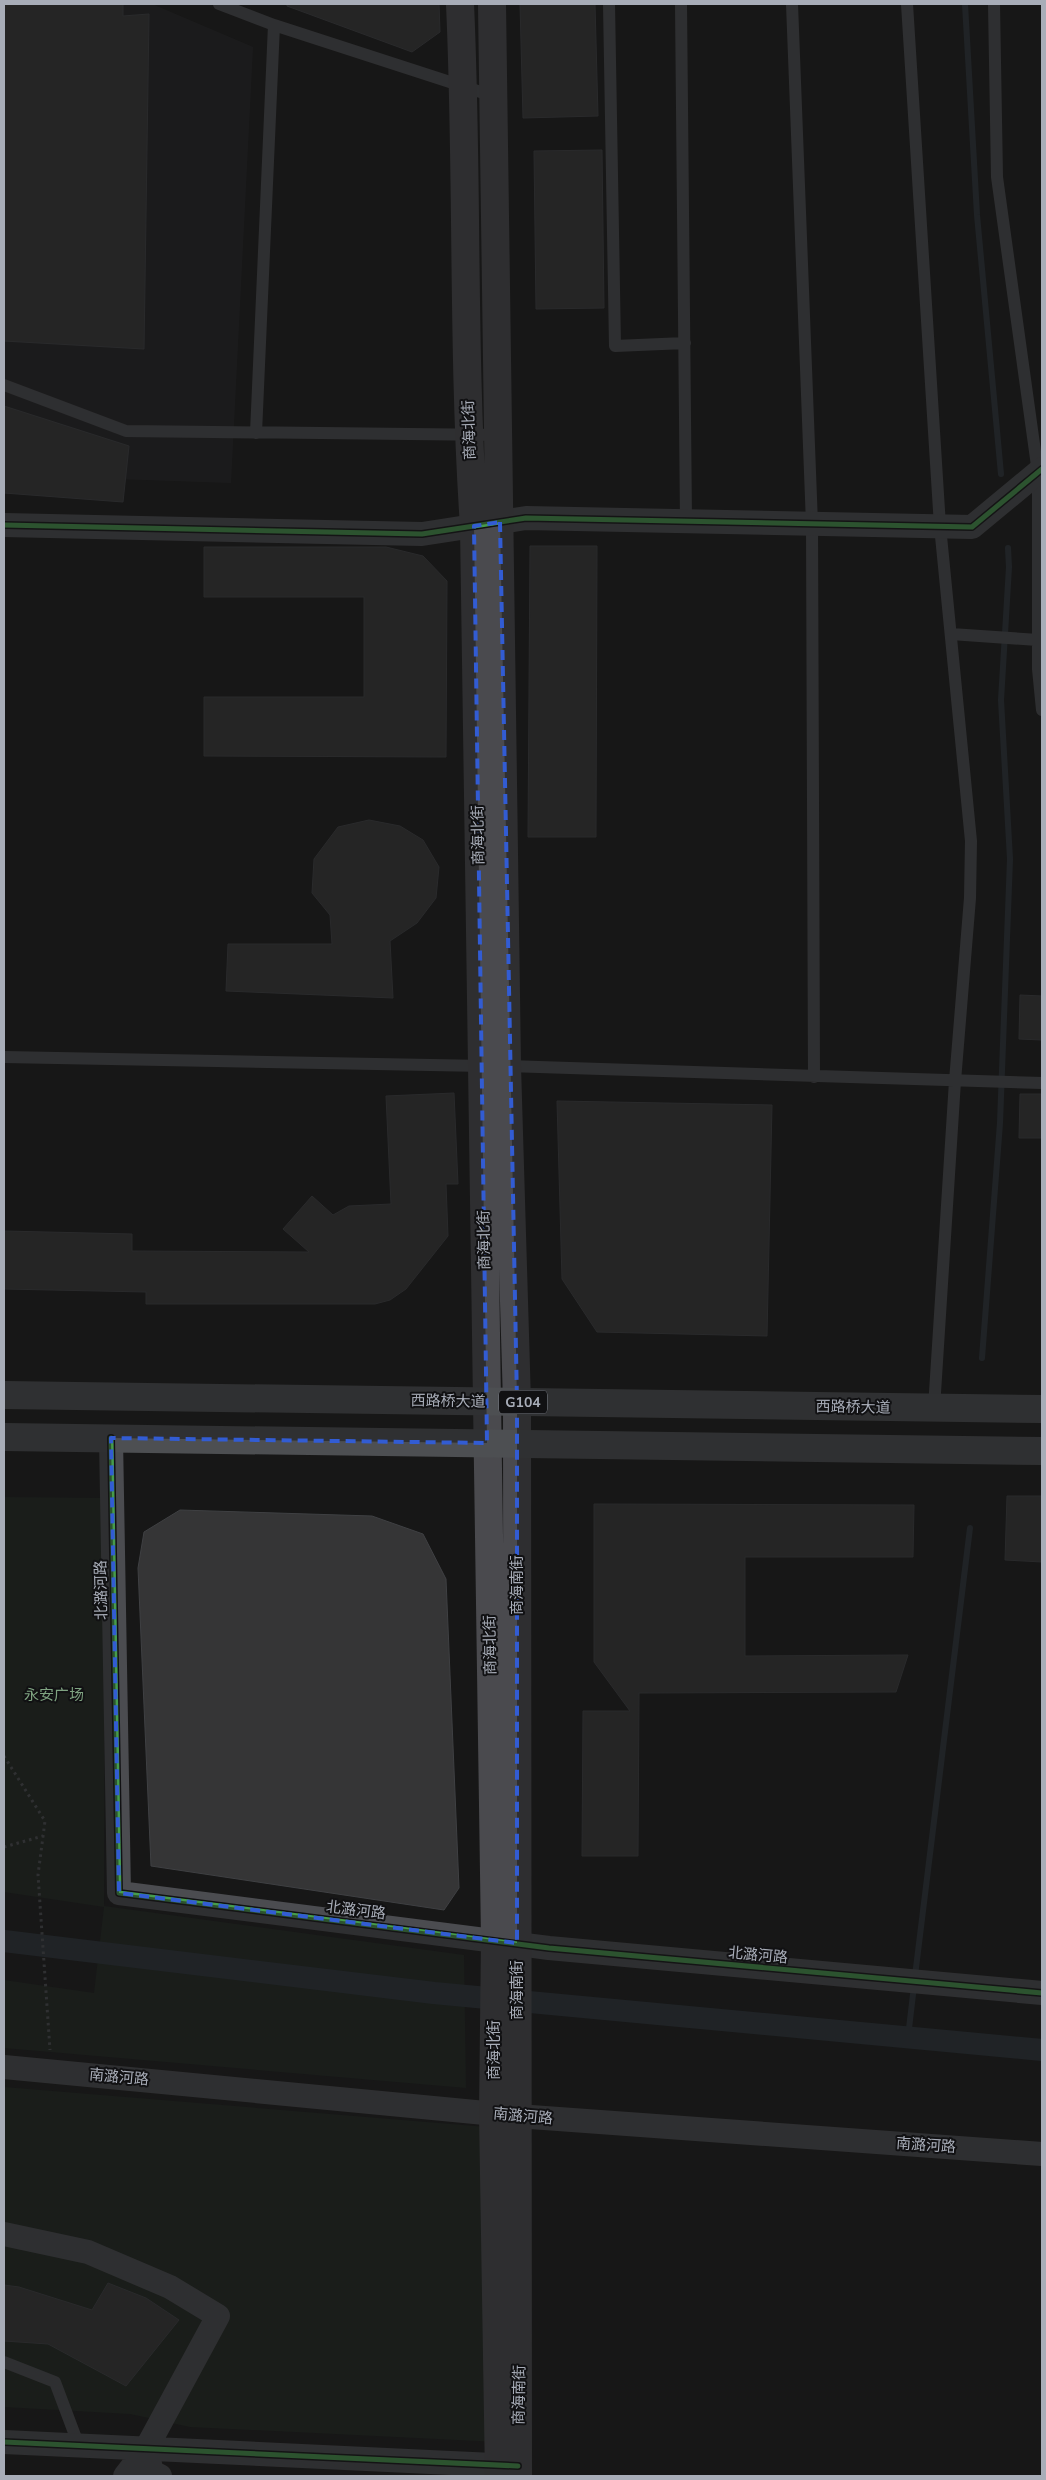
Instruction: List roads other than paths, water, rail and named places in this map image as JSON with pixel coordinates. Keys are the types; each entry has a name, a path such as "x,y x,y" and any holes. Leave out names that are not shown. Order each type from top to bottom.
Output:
{"main road":[{"name":"商海北街","path":"460,4 464,87 468,435 487,524 508,1066 517,1444"},
{"name":"商海北街","path":"492,4 499,435 487,524 481,1066 486,1402 506,1948"},
{"name":"西路桥大道","path":"4,1395 1042,1409"},
{"path":"4,1437 1042,1451"},
{"name":"商海南街","path":"508,2471 519,2382 505,2114 506,1948 517,1444"}],"street":[{"path":"4,525 422,534 526,518 972,527 1040,471"},
{"name":"北潞河路","path":"111,1438 119,1893 506,1948 1042,1993"},
{"name":"南潞河路","path":"4,2067 505,2114 1042,2154"},
{"path":"4,2234 88,2252 170,2286 218,2316 146,2449 125,2476"},
{"path":"4,2442 146,2449 452,2470 508,2471"},
{"path":"146,2449 152,2472 160,2476"}],"lane":[{"path":"219,4 274,25 493,96"},
{"path":"609,4 615,346 684,343"},
{"path":"681,4 686,521"},
{"path":"792,4 812,524 814,1076"},
{"path":"907,4 940,526 971,841 970,898 955,1081 934,1408"},
{"path":"994,4 997,177 1040,471 1038,640 1042,710"},
{"path":"256,432 274,25"},
{"path":"4,385 126,431 499,435"},
{"path":"951,634 1038,640"},
{"path":"4,1057 508,1066 1042,1084"},
{"path":"4,2362 55,2382 79,2446"}],"waterway":[{"path":"965,4 977,215 1001,474"},
{"path":"982,1358 1000,1123 1010,859 1001,700 1009,567 1008,548"},
{"path":"915,1976 970,1528"},
{"path":"4,1941 434,1993 1042,2050"},
{"path":"908,2037 914,1986"}],"park label":[{"name":"永安广场","path":"54,1695"}]}
